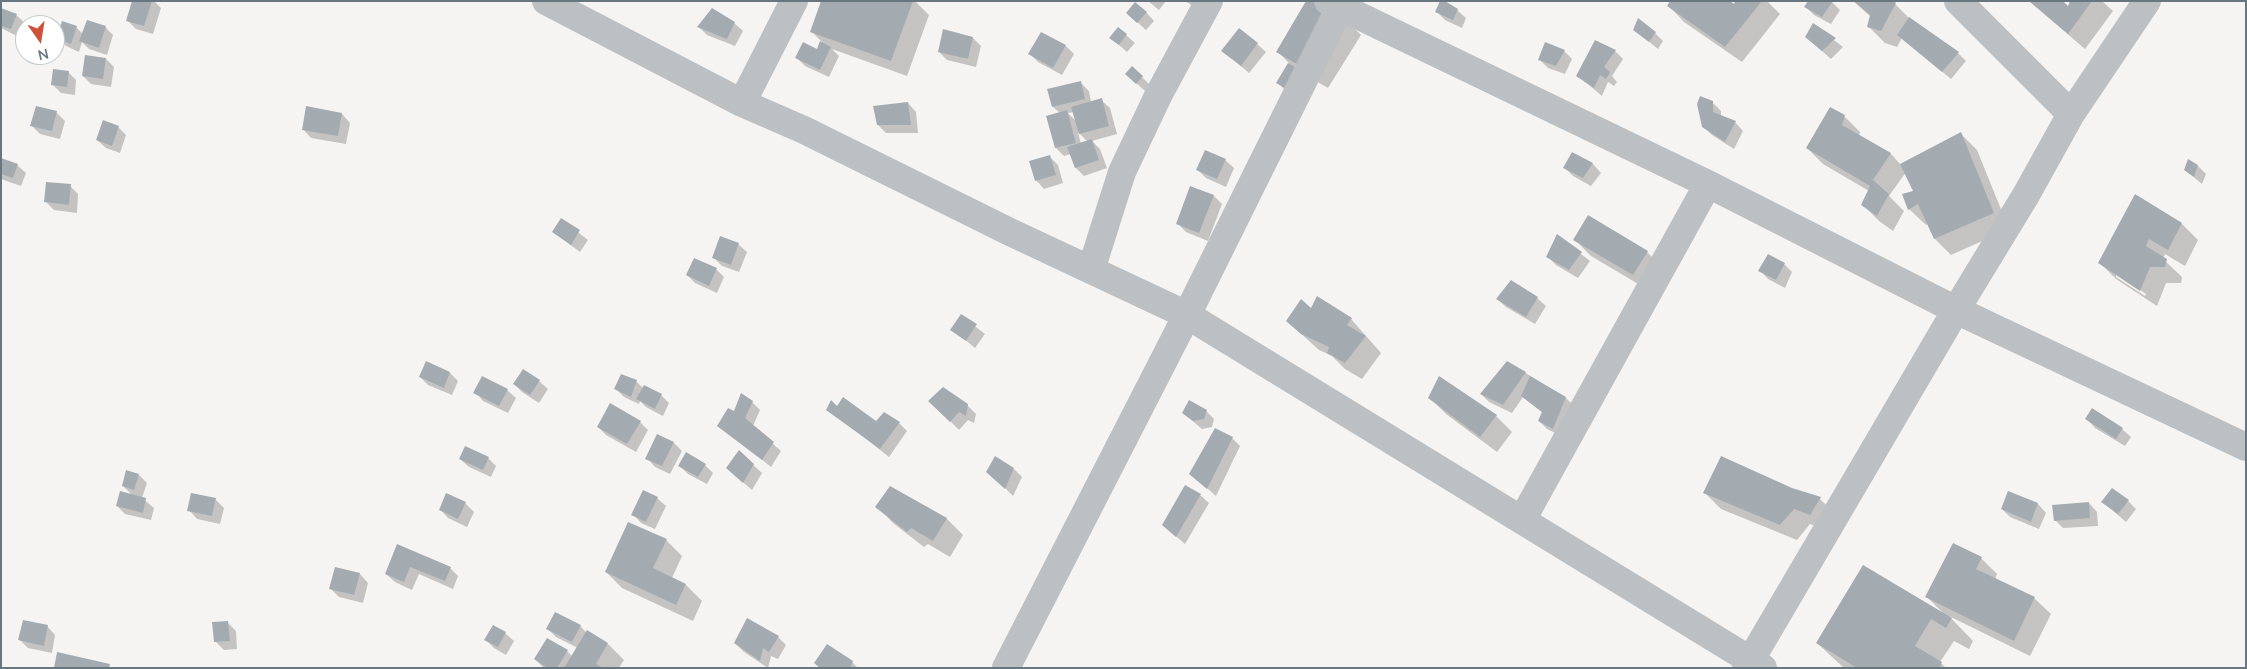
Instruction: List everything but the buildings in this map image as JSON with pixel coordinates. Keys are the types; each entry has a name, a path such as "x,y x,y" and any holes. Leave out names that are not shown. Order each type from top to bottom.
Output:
{"street":[{"path":"546,1 742,103 804,130 1187,315 1522,520 1753,665 1956,310 2026,195 2071,114 2147,1"},
{"path":"742,103 794,1"},
{"path":"1091,270 1122,172 1158,96 1210,1"},
{"path":"1958,1 2071,114"},
{"path":"1006,668 1187,315 1336,3 1708,184 1956,310 2246,447"},
{"path":"1522,520 1708,184"}]}
